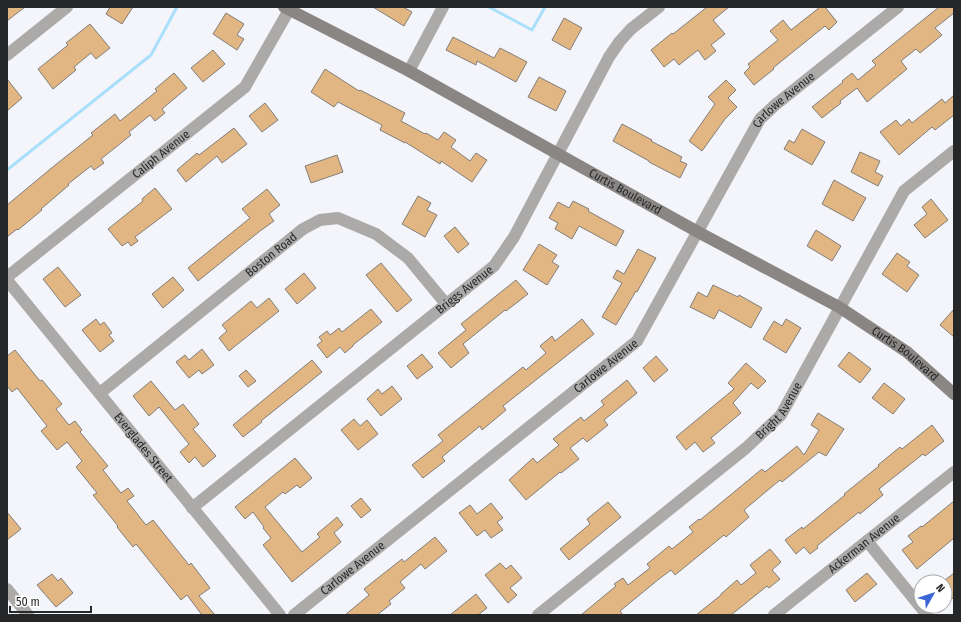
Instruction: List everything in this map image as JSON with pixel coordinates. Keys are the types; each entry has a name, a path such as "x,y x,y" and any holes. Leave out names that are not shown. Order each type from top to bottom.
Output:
{"street":[{"path":"7,56 67,7"},
{"path":"409,71 443,7"},
{"name":"Briggs Avenue","path":"192,508 494,266 514,237 609,57 620,41 631,29 659,7"},
{"name":"Carlowe Avenue","path":"294,615 637,341 760,119 775,105 898,7"},
{"name":"Curtis Boulevard","path":"287,8 409,71 698,232 839,308 908,352 954,394"},
{"name":"Caliph Avenue","path":"7,278 245,87 287,8"},
{"name":"Bright Avenue","path":"538,615 746,448 780,415 904,191 954,151"},
{"name":"Boston Road","path":"100,393 303,229 320,220 338,218 376,234 408,258 446,304"},
{"name":"Everglades Street","path":"7,278 280,615"},
{"name":"Ackerman Avenue","path":"774,615 954,472"},
{"path":"867,541 927,615"},
{"path":"7,589 28,615"}],"building":[{"path":"7,7 25,7 7,21"},
{"path":"110,7 133,7 122,24 106,14"},
{"path":"373,7 403,7 412,12 404,26"},
{"path":"707,7 729,7 713,20 725,34 711,45 716,51 705,60 698,50 679,65 674,59 664,67 651,50"},
{"path":"820,7 825,7 837,22 829,30 825,26 754,85 744,73 750,67 748,64 778,40 770,31 783,20 791,30"},
{"path":"939,7 954,7 954,13 935,28 942,35 920,53 916,49 901,61 907,69 867,102 857,88 822,118 812,107 852,73 858,80 876,65 872,61"},
{"path":"226,13 244,24 237,35 244,39 237,50 213,34"},
{"path":"564,18 582,28 570,50 552,40"},
{"path":"90,24 110,48 96,59 91,53 74,67 76,70 53,89 38,69 68,45 66,43"},
{"path":"453,37 494,58 500,48 527,62 516,82 477,61 476,65 446,50"},
{"path":"213,50 225,64 203,82 191,68"},
{"path":"325,69 359,91 360,90 405,113 401,121 425,134 426,133 438,140 444,132 456,140 451,147 470,161 476,153 487,160 472,182 441,161 440,164 405,142 380,130 382,125 338,102 334,107 311,92"},
{"path":"174,73 187,88 162,109 165,113 155,121 150,115 129,132 131,135 101,159 104,163 94,170 91,166 68,184 69,185 41,209 42,210 7,237 7,205 93,135 91,133 115,114 120,121 157,91 155,89"},
{"path":"539,77 566,91 556,111 528,97"},
{"path":"7,79 22,98 7,111"},
{"path":"726,80 736,90 728,98 737,107 725,119 702,151 689,141 715,104 708,97"},
{"path":"954,95 954,115 935,130 932,127 899,155 880,132 896,120 901,126 909,119 912,123 942,99 945,103"},
{"path":"265,103 278,120 262,132 249,116"},
{"path":"622,124 682,157 680,161 687,164 680,178 613,141"},
{"path":"234,128 247,144 222,163 217,156 186,182 177,170 197,153 199,155"},
{"path":"802,129 825,142 812,165 784,149 789,140 794,143"},
{"path":"860,152 880,161 875,172 883,176 878,186 851,172"},
{"path":"337,155 343,172 311,183 305,166"},
{"path":"834,180 866,198 853,221 822,204"},
{"path":"155,188 172,209 135,237 138,241 131,246 128,242 122,246 108,229 143,201 142,199"},
{"path":"267,189 280,205 269,214 274,221 198,281 188,268 250,218 242,209"},
{"path":"418,196 431,203 427,210 437,215 425,237 402,224"},
{"path":"931,199 948,220 925,238 914,225 927,214 922,207"},
{"path":"573,201 589,209 588,211 624,231 616,246 579,226 572,239 555,229 558,223 549,218 558,202 569,208"},
{"path":"455,227 469,244 458,253 444,236"},
{"path":"816,230 841,246 832,261 807,246"},
{"path":"539,244 557,255 552,262 559,266 547,285 523,270"},
{"path":"638,249 656,258 616,325 602,317 622,283 613,278 617,270 624,274"},
{"path":"897,253 910,262 907,266 919,275 907,292 882,274"},
{"path":"381,263 412,300 397,312 366,275"},
{"path":"58,267 81,295 65,307 43,279"},
{"path":"304,273 316,288 297,304 285,289"},
{"path":"173,277 184,290 163,308 152,294"},
{"path":"516,280 528,294 506,311 505,310 463,344 469,353 451,368 438,353 466,330 461,324"},
{"path":"713,285 738,297 739,295 762,308 751,328 719,310 714,319 690,307 698,292 707,297"},
{"path":"269,298 279,311 229,351 219,338 227,331 222,325 251,301 257,308"},
{"path":"371,309 382,322 345,353 340,347 327,358 317,345 322,341 319,337 327,331 330,335 339,328 342,332"},
{"path":"954,309 954,337 940,325"},
{"path":"96,319 100,325 104,322 112,333 109,335 114,341 100,352 82,330"},
{"path":"582,319 594,334 503,406 506,410 482,430 480,426 442,457 445,461 423,478 412,465 443,441 438,435 523,367 526,370 546,353 540,346 552,336 555,341"},
{"path":"786,319 801,328 786,353 763,339 774,321 782,326"},
{"path":"202,349 214,365 202,374 199,370 189,378 176,362 185,355 189,360"},
{"path":"15,350 40,381 42,380 62,404 56,409 69,425 75,421 82,430 80,432 108,466 103,470 121,493 128,488 134,496 127,501 146,525 153,520 189,565 191,563 210,588 199,596 215,615 202,615 187,595 181,600 136,544 133,547 93,495 97,493 76,467 82,461 67,442 57,450 41,431 47,426 17,388 12,392 7,386 7,356"},
{"path":"849,352 871,369 860,383 838,366"},
{"path":"422,354 433,367 417,379 407,366"},
{"path":"656,356 668,370 654,382 643,368"},
{"path":"312,360 322,372 243,437 233,425"},
{"path":"746,363 766,381 758,389 751,383 733,403 741,413 711,438 715,443 703,452 695,442 686,450 676,437 734,389 728,383"},
{"path":"246,370 256,381 248,387 239,376"},
{"path":"627,380 637,393 604,420 608,425 587,442 583,438 570,448 579,459 561,473 560,472 526,500 509,480 533,458 537,463 559,445 553,439 581,417 584,421 604,405 601,401"},
{"path":"151,381 175,410 183,404 199,424 193,429 216,456 203,467 195,457 189,463 180,452 189,444 159,407 149,416 133,396"},
{"path":"884,383 905,399 893,414 872,398"},
{"path":"392,386 402,399 381,416 367,399 378,389 382,394"},
{"path":"818,413 844,429 826,456 819,452 782,482 780,480 744,510 749,517 726,537 724,535 675,575 671,570 659,579 620,611 623,615 581,615 616,586 614,584 623,578 628,585 650,568 647,564 669,546 672,549 693,532 689,527 699,519 700,520 762,469 765,472 797,446 804,455 819,430 811,425"},
{"path":"354,419 360,426 367,420 378,434 358,450 341,430"},
{"path":"932,425 944,441 925,456 923,454 879,489 883,495 860,514 859,512 817,546 818,548 810,554 804,547 796,554 785,540 802,527 803,529 900,447 902,449"},
{"path":"295,458 312,478 300,488 297,485 285,494 283,492 265,507 302,552 320,537 317,534 337,517 343,525 334,533 341,542 292,582 263,545 271,538 253,512 245,519 235,507"},
{"path":"361,498 371,510 361,518 351,506"},
{"path":"954,501 954,538 917,569 902,550 913,542 908,536 921,526 922,527"},
{"path":"608,502 621,517 569,560 560,549 590,524 587,519"},
{"path":"491,503 503,518 497,522 503,530 491,538 485,530 477,536 459,513 470,505 477,514"},
{"path":"7,512 21,529 7,540"},
{"path":"435,537 447,551 425,569 421,564 400,582 405,588 389,601 391,604 377,615 345,615 369,595 364,589 402,559 404,562"},
{"path":"770,549 781,562 772,570 780,579 769,588 767,586 731,615 696,615 737,580 741,585 756,573 750,565"},
{"path":"500,563 506,569 511,565 522,578 510,588 517,595 508,603 485,575"},
{"path":"867,573 877,584 855,602 846,590"},
{"path":"954,573 954,600 953,599 953,574"},
{"path":"52,574 58,581 61,578 73,593 56,607 37,585"},
{"path":"476,594 487,608 478,615 450,615"}],"waterway":[{"path":"7,170 151,55 177,7"},
{"path":"489,7 532,30 545,7"}]}
